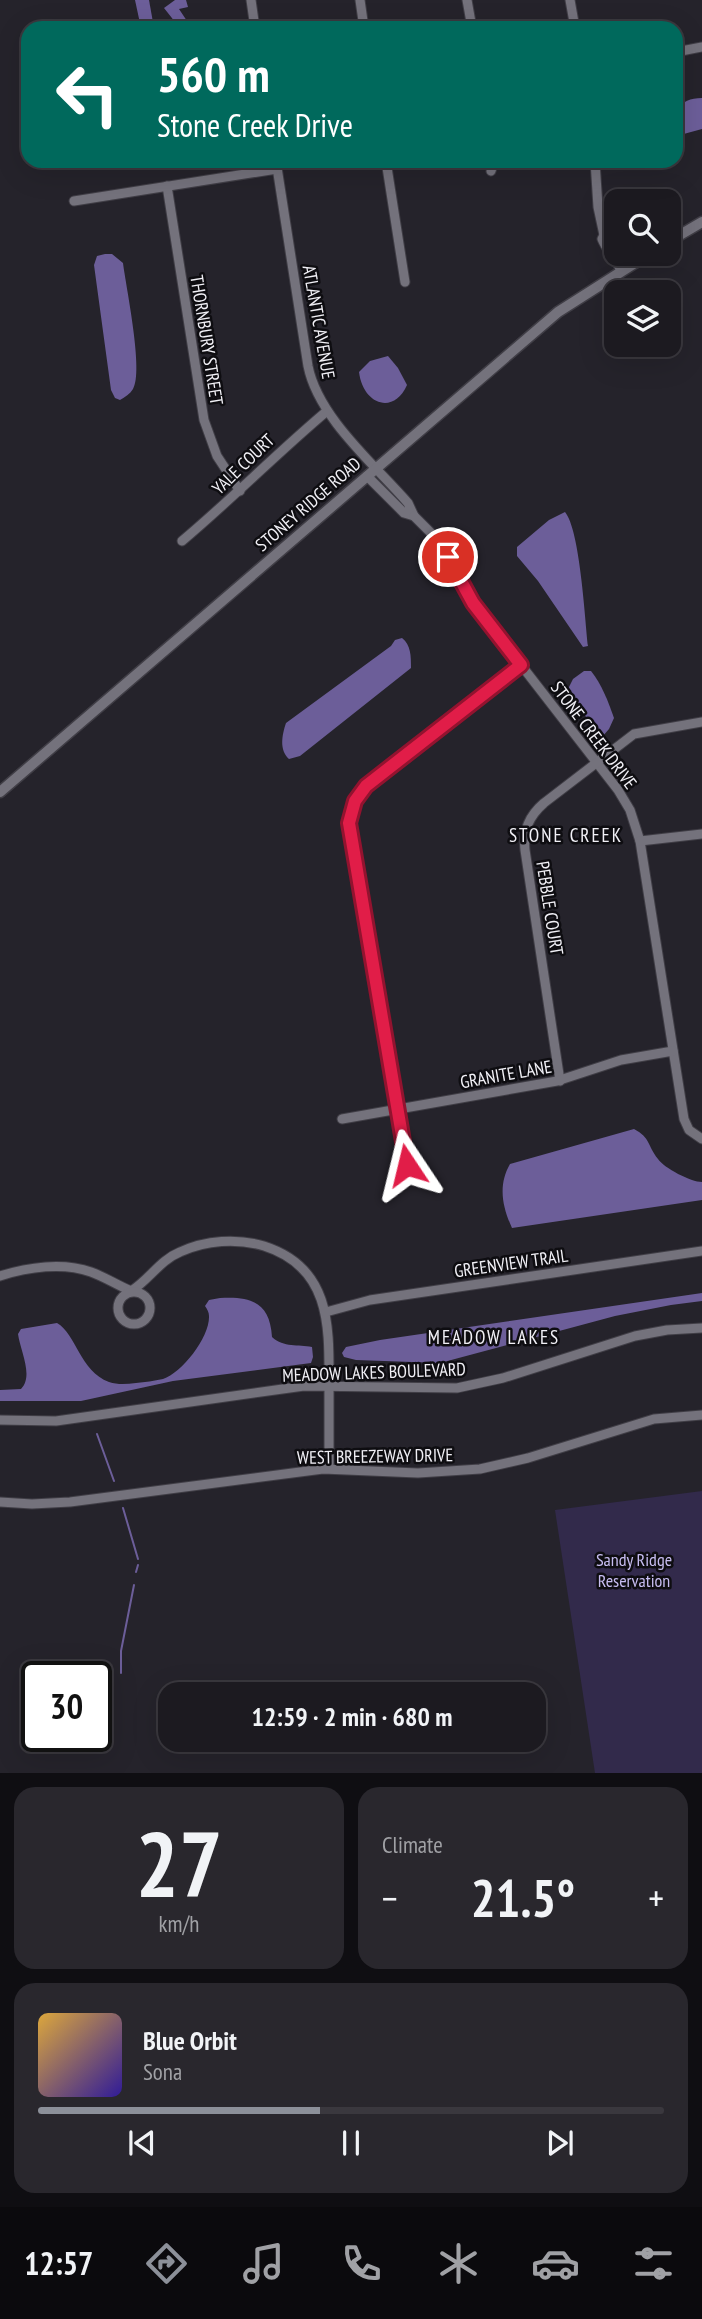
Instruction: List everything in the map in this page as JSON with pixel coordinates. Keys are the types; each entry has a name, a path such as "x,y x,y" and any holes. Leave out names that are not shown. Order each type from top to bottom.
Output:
{"street":[{"path":"251,0 254,21"},
{"path":"360,0 363,21"},
{"path":"467,0 471,21"},
{"path":"570,0 574,21"},
{"path":"683,51 702,47"},
{"path":"74,201 260,168"},
{"name":"ATLANTIC AVENUE","path":"276,168 310,376 316,394 327,411 376,468"},
{"path":"387,168 405,282"},
{"path":"595,168 598,207 604,235 609,237 621,270"},
{"name":"THORNBURY STREET","path":"167,186 204,420 217,456 240,491"},
{"path":"681,234 702,222"},
{"name":"STONEY RIDGE ROAD","path":"0,792 558,312 628,266"},
{"name":"YALE COURT","path":"182,541 327,411"},
{"name":"STONE CREEK DRIVE","path":"376,468 412,509 414,516"},
{"name":"STONE CREEK DRIVE","path":"367,476 404,513 414,516 434,536 473,603 625,802 640,841 684,1119 689,1130 702,1139"},
{"path":"420,1183 407,1165 350,830 351,812 358,796 371,782 521,665"},
{"name":"PEBBLE COURT","path":"561,1081 525,836 528,823 537,809 637,732 702,722"},
{"path":"640,841 702,834"},
{"name":"GRANITE LANE","path":"342,1119 561,1081 621,1060 673,1051"},
{"path":"0,1276 48,1267 69,1267 88,1270 131,1291 159,1265 182,1251 201,1245 241,1241 268,1247 296,1265 314,1285 326,1312 329,1335 330,1468"},
{"name":"GREENVIEW TRAIL","path":"326,1312 370,1300 702,1251"},
{"name":"MEADOW LAKES BOULEVARD","path":"0,1420 56,1421 303,1387 457,1388 503,1378 635,1336 667,1330 702,1328"},
{"name":"WEST BREEZEWAY DRIVE","path":"0,1502 32,1504 81,1501 330,1468 418,1473 480,1469 528,1458 654,1419 702,1415"}],"green space":[{"name":"Sandy Ridge Reservation","path":"702,1491 702,1773 595,1773 555,1510"}],"shaded area":[{"path":"135,0 149,0 153,21 140,21"},
{"path":"175,0 186,0 188,7 179,9 187,21 174,21 164,8"},
{"path":"702,98 702,129 683,134 683,103"},
{"path":"112,254 123,263 135,348 136,380 132,391 120,400 115,398 111,390 94,265 97,256"},
{"path":"388,356 407,385 395,400 387,403 373,399 366,392 359,372 370,361"},
{"path":"565,512 574,537 581,576 588,646 583,647 538,581 517,556 517,547 549,520"},
{"path":"402,638 409,647 411,668 300,756 289,759 283,747 286,723 391,646 395,640"},
{"path":"584,671 591,671 595,676 614,718 602,737 597,734 568,689 573,679"},
{"path":"634,1129 646,1139 658,1159 666,1166 685,1177 702,1182 702,1200 512,1228 503,1196 504,1180 510,1164"},
{"path":"702,1293 702,1301 615,1316 440,1363 356,1360 344,1357 342,1353 346,1347 380,1340"},
{"path":"241,1298 257,1304 268,1316 272,1337 286,1344 312,1347 311,1363 173,1381 81,1401 0,1401 0,1390 21,1389 25,1384 26,1370 18,1334 21,1329 57,1323 64,1328 91,1370 99,1377 119,1384 153,1381 163,1379 178,1370 194,1353 208,1324 209,1315 205,1306 209,1300"}],"waterway":[{"path":"97,1434 114,1481"},
{"path":"123,1508 138,1559"},
{"path":"136,1572 138,1565"},
{"path":"121,1673 121,1651 134,1585"}],"district":[{"name":"STONE CREEK","path":"566,835"},
{"name":"MEADOW LAKES","path":"494,1337"}],"route":[{"path":"407,1165 349,823 355,801 366,786 521,665 473,603 448,557"}]}
